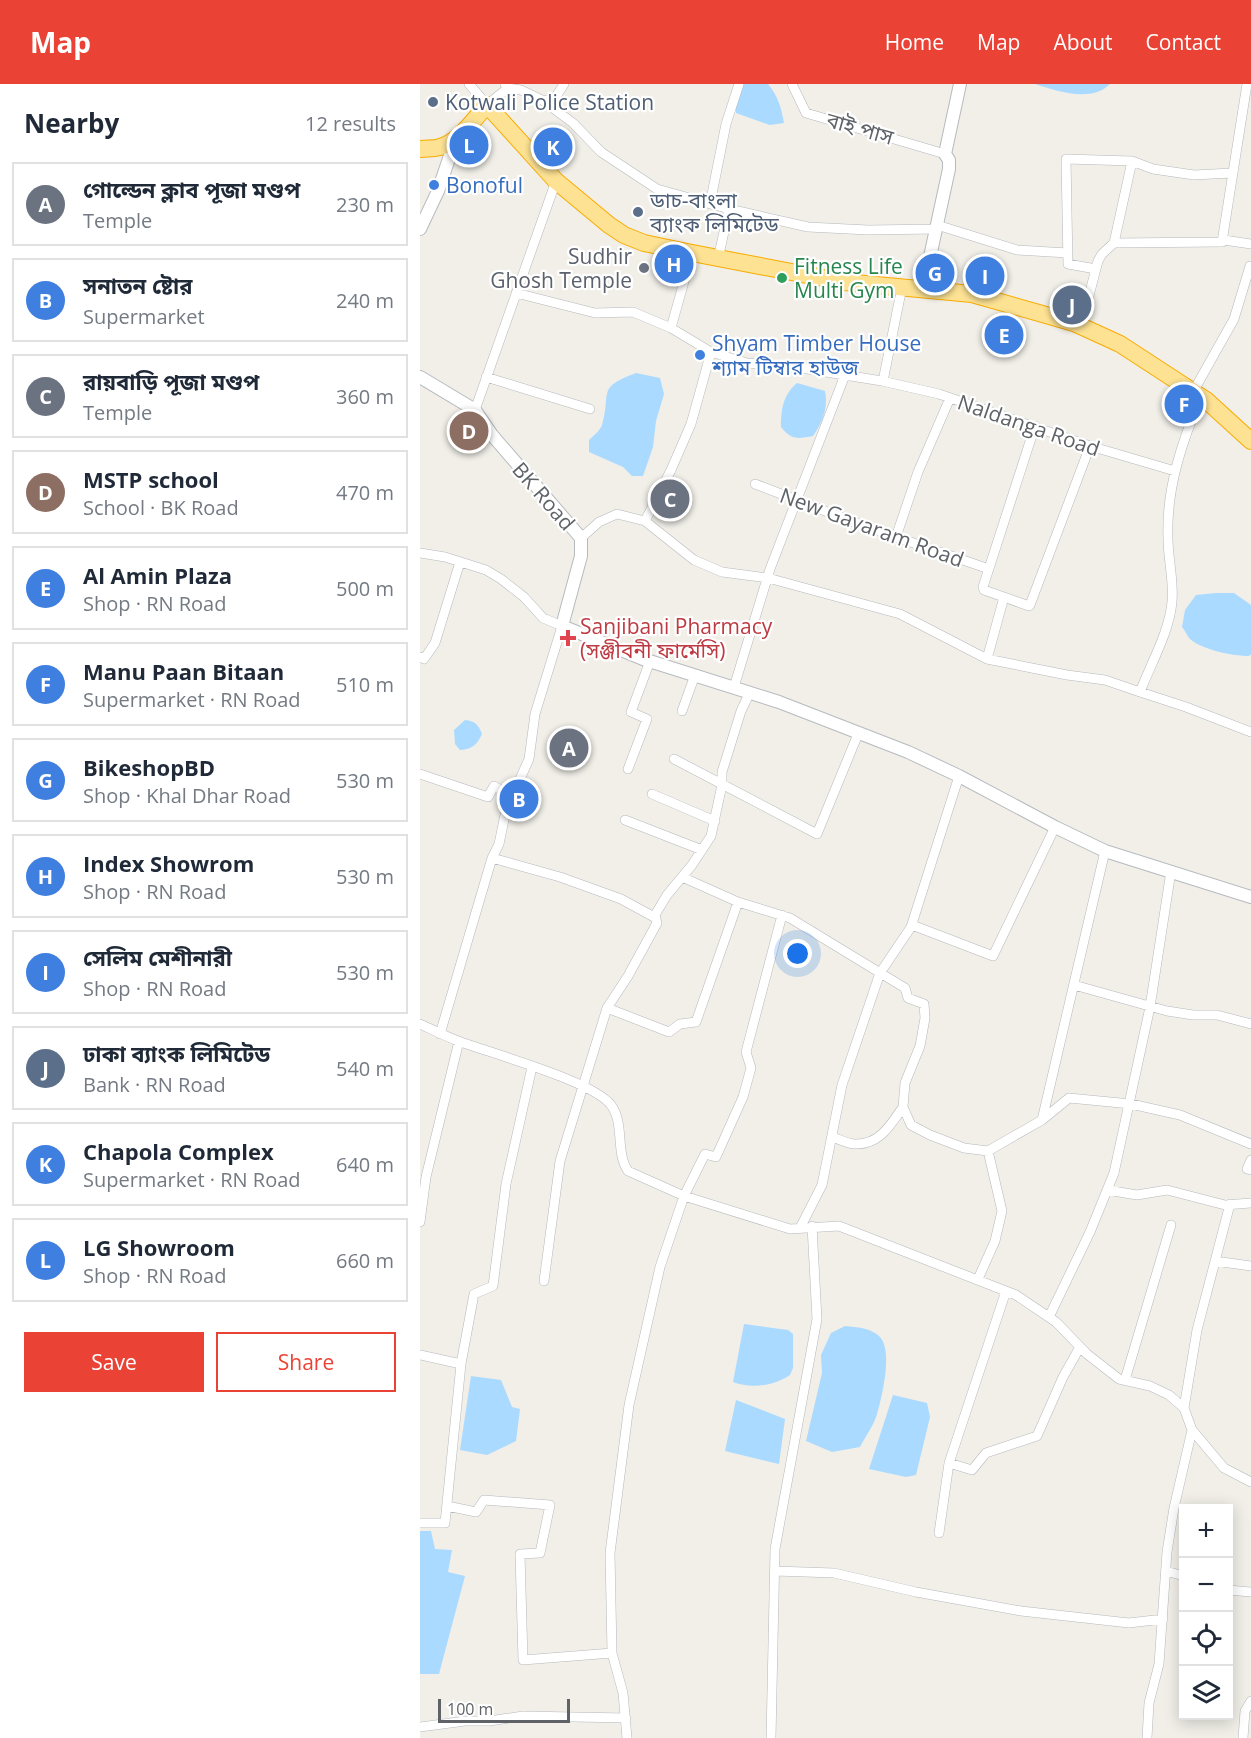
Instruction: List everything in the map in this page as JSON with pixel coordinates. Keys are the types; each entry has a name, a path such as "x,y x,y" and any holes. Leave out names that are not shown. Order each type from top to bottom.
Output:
{"highway":[{"path":"420,148 437,148 456,138 487,105 556,181 624,235 644,243 718,259 844,282 972,294 1081,326 1120,344 1197,394 1251,441"}],"street":[{"path":"469,84 487,105 506,86 542,100 573,123 601,152 657,189 710,204 808,227 868,231 937,227 1017,250 1068,253"},
{"path":"542,100 549,101 555,98 564,84"},
{"path":"710,204 726,124 739,84"},
{"name":"বাই পাস","path":"792,84 806,113 945,154"},
{"path":"923,289 949,169 949,160 945,154 960,84"},
{"path":"1224,240 1232,173 1247,84"},
{"path":"1239,129 1251,133"},
{"path":"420,229 438,190 456,138"},
{"path":"1096,269 1068,264 1066,159 1132,161 1153,169 1194,175 1232,173"},
{"path":"1081,326 1096,269 1102,254 1114,243 1132,161"},
{"path":"475,410 556,181"},
{"path":"718,259 729,209"},
{"path":"1114,243 1220,243 1224,240 1251,244"},
{"path":"671,328 692,253"},
{"path":"1140,692 1168,623 1172,603 1173,585 1167,537 1175,471 1197,394 1234,319 1250,266"},
{"path":"883,381 902,287"},
{"name":"Naldanga Road","path":"516,293 595,313 633,312 671,328 711,352 747,363 883,381 950,398 1090,446 1175,471"},
{"path":"645,521 691,424 711,352"},
{"path":"734,687 768,578 845,375"},
{"path":"486,377 590,409"},
{"name":"BK Road","path":"420,378 475,410 492,435 580,538 580,556 562,626"},
{"path":"896,537 918,472 950,398"},
{"path":"1035,426 983,588 1004,597 1030,606 1090,446"},
{"name":"New Gayaram Road","path":"755,484 830,514 989,569"},
{"path":"580,538 599,522 617,514 645,521 694,560 722,573 768,578 900,614 987,659 1105,680 1251,732"},
{"path":"420,554 445,557 486,570 524,597 543,618 562,626 650,661 750,692 908,752 1105,851 1251,897"},
{"path":"420,657 424,659 435,643 460,562"},
{"path":"987,659 1004,597"},
{"path":"440,1034 492,858 499,844 506,810 528,759 535,714 562,626"},
{"path":"628,769 647,718 631,712 650,661"},
{"path":"682,711 695,675"},
{"path":"544,1281 560,1161 607,1008 628,976 657,923 655,915 667,895 711,836 722,785 722,772 741,711 750,692"},
{"path":"674,759 817,834 858,734"},
{"path":"420,774 488,797 494,786 512,796"},
{"path":"800,1228 822,1185 842,1085 880,973 912,925 959,776"},
{"path":"652,794 715,821"},
{"path":"625,820 702,850"},
{"path":"912,925 993,956 1055,827"},
{"path":"1042,1120 1105,851"},
{"path":"492,858 560,877 621,899 654,917 655,915"},
{"path":"1049,1317 1090,1232 1114,1173 1131,1104 1150,1007 1171,871"},
{"path":"682,877 738,902 790,918 905,988 908,998 924,1004 925,1017 920,1046 905,1083 903,1107 911,1125 930,1135 964,1148 988,1151 1042,1120 1069,1098 1131,1104 1180,1115 1251,1144"},
{"path":"607,1008 669,1032 680,1024 696,1022 738,902"},
{"path":"627,1738 623,1693 612,1653 610,1553 629,1405 660,1267 684,1196 705,1154 716,1156 743,1097 751,1068 746,1053 782,915"},
{"path":"1074,986 1150,1007 1193,1015 1217,1015 1251,1024"},
{"path":"420,1024 440,1034 584,1087 606,1099 612,1107 620,1131 625,1166 628,1171 684,1196 790,1229 839,1226 1016,1294 1056,1322 1080,1347 1119,1379 1150,1386 1169,1395 1184,1408 1192,1430 1224,1468 1251,1482"},
{"path":"420,1222 426,1177 459,1041"},
{"path":"420,1523 445,1523 461,1364 474,1294 493,1286 506,1184 532,1067"},
{"path":"832,1137 855,1144 874,1140 885,1134 903,1107"},
{"path":"978,1279 995,1241 1002,1211 988,1151"},
{"path":"1251,1160 1247,1170 1251,1170"},
{"path":"1107,1190 1137,1195 1167,1190 1230,1204 1251,1203"},
{"path":"1184,1408 1197,1330 1230,1204"},
{"path":"1125,1380 1171,1225"},
{"path":"771,1738 777,1538 817,1319 812,1226"},
{"path":"1215,1261 1251,1266"},
{"path":"939,1533 949,1463 1006,1291"},
{"path":"949,1463 972,1470 986,1453 1037,1436 1063,1377 1080,1347"},
{"path":"420,1355 461,1364"},
{"path":"1147,1738 1149,1703 1159,1664 1166,1571 1174,1508 1192,1430"},
{"path":"447,1506 476,1512 484,1500 550,1505 540,1553 520,1554 523,1660 612,1653"},
{"path":"775,1570 834,1574 1021,1611 1129,1623 1163,1619"},
{"path":"1166,1571 1179,1575"},
{"path":"1233,1590 1251,1592"},
{"path":"1243,1738 1245,1711 1251,1701"},
{"path":"420,1727 455,1722 489,1722 523,1716 626,1718"}],"water":[{"path":"741,84 768,84 779,102 784,123 770,125 736,113 736,100"},
{"path":"1035,84 1110,84 1094,93 1074,94"},
{"path":"636,373 660,378 664,394 656,421 653,447 643,476 632,476 623,467 589,452 589,440 602,425 607,393 615,383"},
{"path":"797,383 825,391 824,415 813,436 795,438 781,427 784,403 789,392"},
{"path":"1234,593 1251,605 1251,654 1249,656 1227,654 1202,646 1190,639 1182,627 1185,610 1196,595"},
{"path":"465,720 476,724 482,734 474,746 460,750 455,744 454,730"},
{"path":"744,1324 788,1330 793,1334 793,1368 790,1375 777,1382 762,1385 733,1382"},
{"path":"845,1326 868,1330 880,1337 886,1353 885,1374 876,1418 860,1447 832,1452 806,1441 822,1373 821,1355 831,1333"},
{"path":"471,1376 501,1380 512,1407 520,1409 516,1441 487,1455 460,1450"},
{"path":"893,1395 927,1403 930,1417 916,1475 906,1477 869,1469"},
{"path":"736,1400 785,1419 779,1464 725,1451"},
{"path":"420,1531 431,1531 435,1549 452,1550 448,1572 465,1576 439,1674 420,1674"}],"place":[{"name":"Kotwali Police Station","path":"433,102"},
{"name":"LG Showroom","path":"469,145"},
{"name":"Chapola Complex","path":"553,147"},
{"name":"Bonoful","path":"434,185"},
{"name":"ডাচ-বাংলা ব্যাংক লিমিটেড","path":"638,212"},
{"name":"Index Showrom","path":"674,264"},
{"name":"Sudhir Ghosh Temple","path":"644,268"},
{"name":"BikeshopBD","path":"935,273"},
{"name":"সেলিম মেশীনারী","path":"985,276"},
{"name":"Fitness Life Multi Gym","path":"782,278"},
{"name":"ঢাকা ব্যাংক লিমিটেড","path":"1072,305"},
{"name":"Al Amin Plaza","path":"1004,335"},
{"name":"Shyam Timber House শ্যাম টিম্বার হাউজ","path":"700,355"},
{"name":"Manu Paan Bitaan","path":"1184,404"},
{"name":"MSTP school","path":"469,431"},
{"name":"রায়বাড়ি পূজা মণ্ডপ","path":"670,499"},
{"name":"Sanjibani Pharmacy (সঞ্জীবনী ফার্মেসি)","path":"568,638"},
{"name":"গোল্ডেন ক্লাব পূজা মণ্ডপ","path":"569,748"},
{"name":"সনাতন ষ্টোর","path":"519,799"}]}
